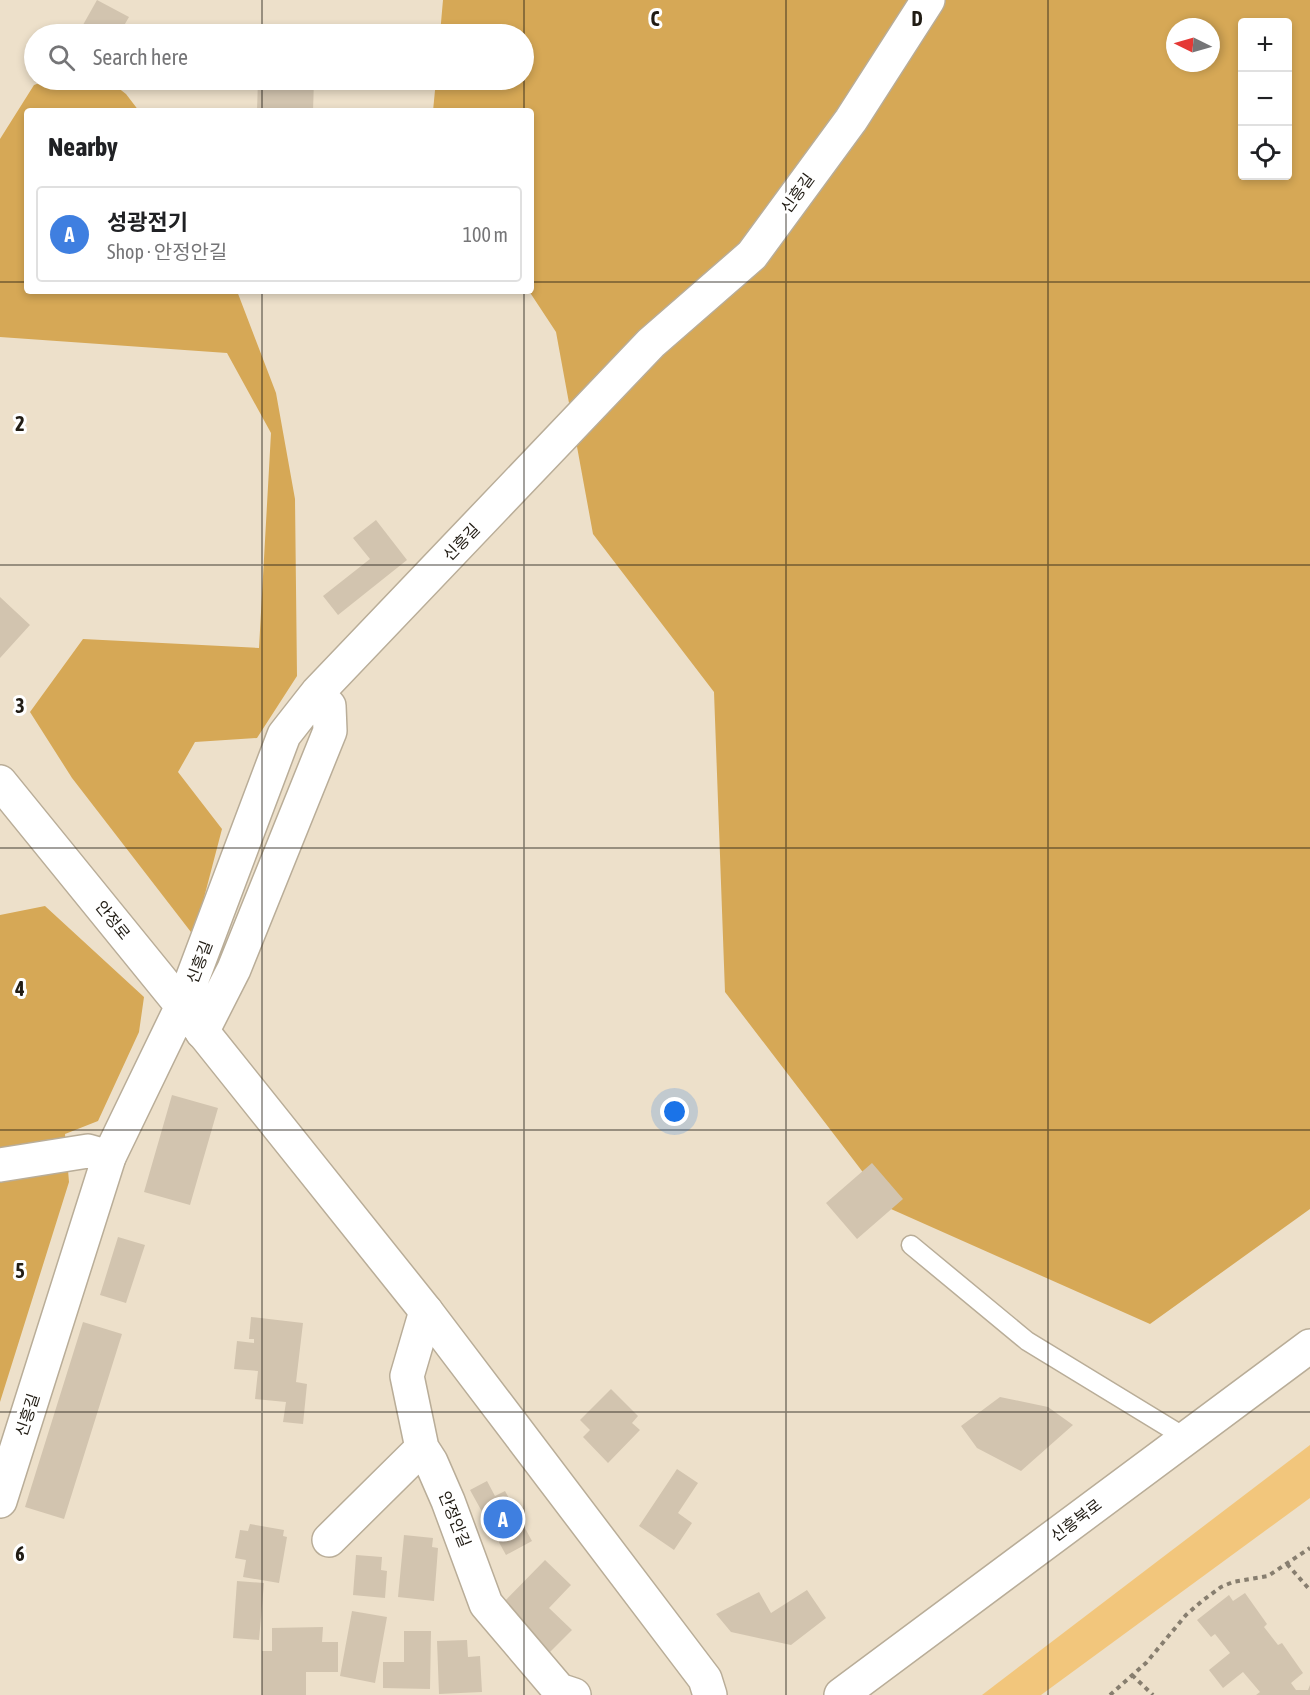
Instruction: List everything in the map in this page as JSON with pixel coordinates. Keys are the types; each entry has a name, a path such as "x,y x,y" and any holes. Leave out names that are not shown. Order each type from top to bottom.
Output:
{"street":[{"name":"신흥길","path":"0,1501 109,1157 182,1006 284,735 317,693 651,343 752,255 851,120 928,0"},
{"path":"202,1032 234,969 330,730 329,706 317,693"},
{"name":"안정로","path":"0,782 426,1311 715,1690"},
{"path":"0,1165 88,1151 109,1157"},
{"name":"안정안길","path":"426,1311 407,1376 422,1448 431,1462 448,1501 486,1604 562,1693"},
{"name":"신흥북로","path":"841,1695 1310,1346"},
{"path":"329,1540 422,1448"}],"lane":[{"path":"911,1245 1028,1341 1186,1438"}],"path":[{"path":"1110,1695 1146,1663 1186,1615 1221,1587 1233,1582 1268,1576 1310,1548"},
{"path":"1287,1564 1310,1590"},
{"path":"1132,1676 1153,1695"}],"shaded area":[{"path":"443,0 1310,0 1310,1209 1150,1324 891,1209 725,992 714,692 593,534 556,332 531,294 534,294 534,108 433,108 435,90 534,90 534,24 441,24"},
{"path":"31,90 121,90 126,94 137,108 24,108 24,294 238,294 276,393 295,499 297,676 257,738 195,742 178,772 222,829 194,936 72,778 30,712 83,639 259,648 271,433 227,353 0,337 0,139"},
{"path":"45,906 144,997 139,1032 98,1121 65,1134 69,1182 0,1402 0,915"},
{"path":"1310,1445 1310,1498 1041,1695 982,1695"}],"building":[{"path":"97,0 129,17 125,24 84,24"},
{"path":"258,90 314,90 313,108 257,108"},
{"path":"376,520 407,560 338,615 323,596 370,559 353,538"},
{"path":"0,597 30,625 0,658"},
{"path":"172,1095 218,1108 190,1205 144,1192"},
{"path":"872,1163 903,1199 857,1239 826,1203"},
{"path":"118,1237 145,1245 126,1303 100,1295"},
{"path":"251,1317 303,1323 296,1382 307,1384 303,1424 283,1422 286,1402 255,1399 258,1371 234,1369 237,1341 254,1343 254,1339 249,1339"},
{"path":"83,1322 122,1334 64,1519 25,1507"},
{"path":"611,1389 638,1416 632,1423 640,1430 608,1463 583,1437 590,1430 580,1420"},
{"path":"1000,1397 1048,1407 1073,1425 1021,1471 977,1448 961,1426"},
{"path":"677,1469 698,1483 678,1513 692,1523 674,1550 639,1526"},
{"path":"487,1481 495,1496 505,1491 532,1541 506,1555 470,1490"},
{"path":"250,1524 284,1530 283,1536 287,1537 279,1583 243,1577 246,1560 235,1558 240,1530 248,1531"},
{"path":"404,1535 433,1538 432,1547 438,1548 434,1601 398,1597"},
{"path":"356,1555 382,1557 381,1570 387,1571 385,1598 353,1595"},
{"path":"545,1560 571,1585 549,1608 572,1630 546,1656 498,1608"},
{"path":"237,1581 264,1583 259,1640 233,1638"},
{"path":"807,1590 826,1618 791,1645 731,1632 716,1614 759,1592 771,1613"},
{"path":"1245,1593 1267,1624 1264,1627 1278,1645 1282,1643 1303,1673 1291,1683 1296,1690 1308,1690 1310,1685 1310,1695 1256,1695 1260,1692 1243,1672 1223,1688 1209,1670 1230,1653 1215,1634 1211,1637 1197,1620 1229,1595 1233,1601"},
{"path":"352,1611 387,1617 375,1683 340,1676"},
{"path":"323,1627 322,1642 338,1642 338,1672 306,1672 306,1695 262,1695 262,1651 272,1651 272,1628"},
{"path":"404,1631 431,1631 430,1689 383,1688 383,1662 404,1662"},
{"path":"467,1640 468,1657 480,1656 482,1692 439,1694 437,1641"}],"place":[{"name":"성광전기","path":"503,1519"}]}
